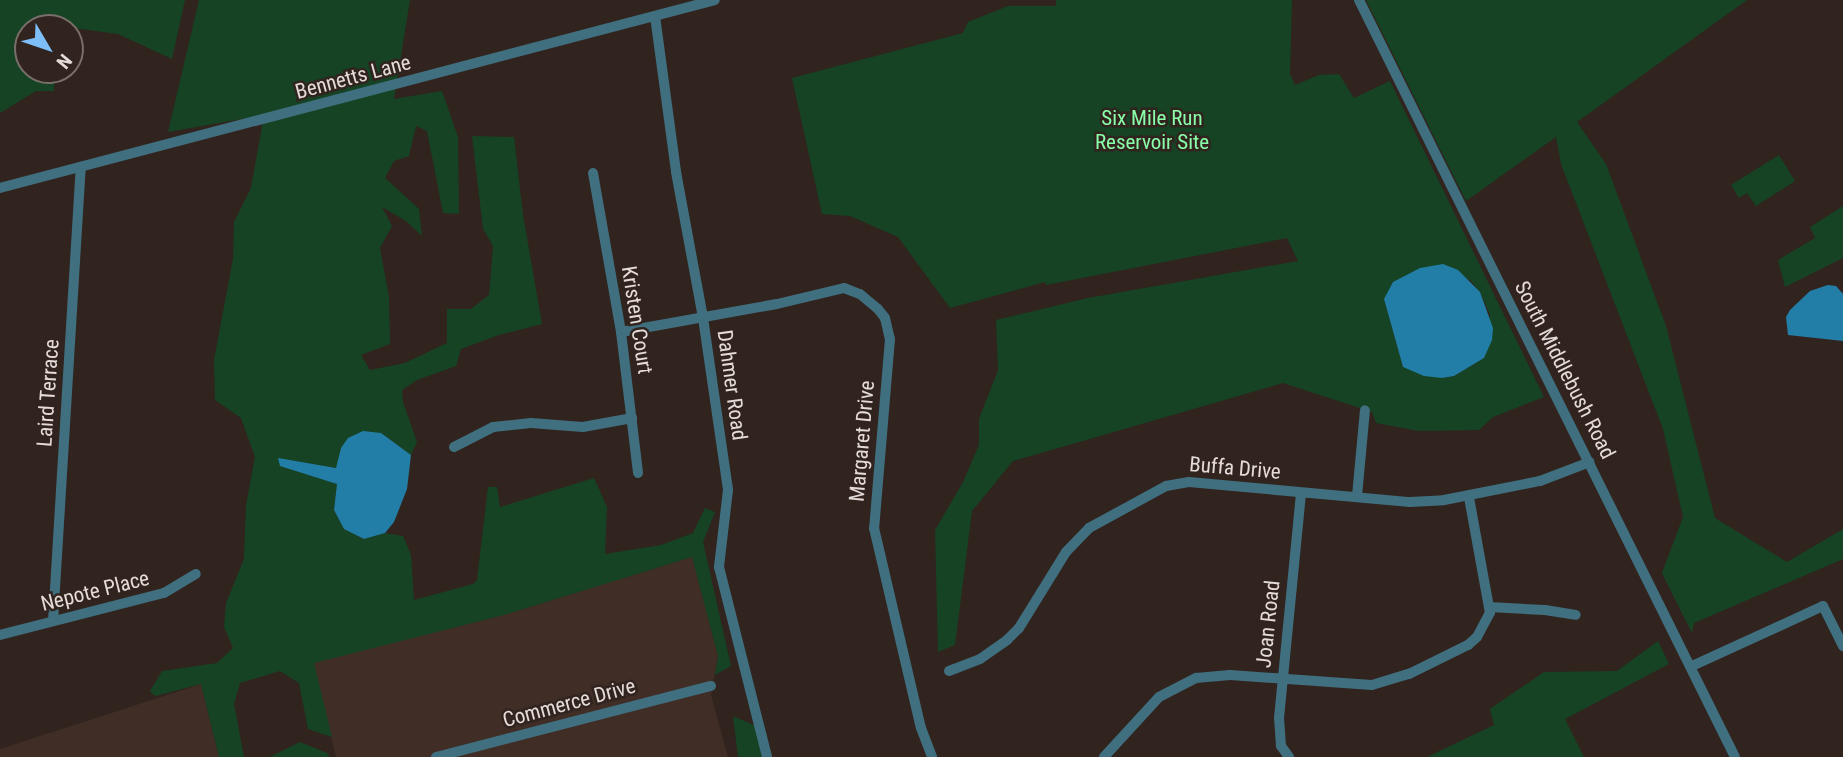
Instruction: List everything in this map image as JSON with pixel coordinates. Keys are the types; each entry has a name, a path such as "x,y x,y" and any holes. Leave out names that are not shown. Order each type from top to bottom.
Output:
{"street":[{"name":"Bennetts Lane","path":"0,188 715,0"},
{"name":"South Middlebush Road","path":"1359,0 1735,757"},
{"name":"Dahmer Road","path":"655,16 676,172 703,318 728,490 719,567 767,757"},
{"name":"Laird Terrace","path":"53,621 81,167"},
{"name":"Kristen Court","path":"593,173 621,332 639,472"},
{"name":"Margaret Drive","path":"621,332 703,318 844,288 870,301 884,318 890,339 890,355 873,528 921,727 932,757"},
{"path":"1357,496 1365,410"},
{"path":"454,447 493,427 531,423 583,426 632,418"},
{"name":"Buffa Drive","path":"950,671 980,659 1019,628 1075,542 1099,521 1166,486 1189,482 1410,502 1469,497 1540,481 1590,462"},
{"name":"Joan Road","path":"1289,757 1280,746 1279,737 1282,680 1301,493"},
{"path":"1104,757 1159,697 1184,682 1207,675 1359,686 1409,674 1468,645 1488,620 1489,607 1469,497"},
{"name":"Nepote Place","path":"0,635 164,593 195,575"},
{"path":"1692,667 1823,606 1841,639"},
{"path":"1489,607 1545,610 1576,615"},
{"name":"Commerce Drive","path":"436,757 711,686"}],"shaded area":[{"path":"692,557 718,656 711,695 728,757 336,757 313,663 504,615"},
{"path":"201,684 219,757 0,757 0,749"}],"green space":[{"path":"0,0 185,0 172,59 118,34 84,29 84,14 14,14 14,84 54,84 54,91 36,91 0,113"},
{"path":"199,0 410,0 394,99 442,91 458,137 459,214 443,213 427,131 416,126 409,156 394,161 385,178 419,209 422,236 406,221 382,207 392,226 380,248 389,297 390,344 361,355 370,370 405,363 447,343 447,309 471,309 489,295 493,246 483,229 472,136 514,137 523,215 542,324 499,335 461,349 456,366 417,380 402,390 403,402 417,442 411,455 381,433 341,448 337,468 279,459 337,484 334,510 344,529 364,539 385,533 403,536 411,555 414,600 473,584 477,580 488,487 497,487 500,507 594,478 607,507 605,554 661,545 693,533 705,508 715,512 703,542 731,666 715,675 718,656 692,557 504,615 314,663 332,737 308,729 299,683 280,671 240,683 234,704 244,757 219,757 201,684 155,696 150,691 162,671 217,663 233,648 224,627 226,603 244,559 246,505 255,457 241,418 215,400 214,360 233,259 234,222 251,188 264,115 168,132"},
{"name":"Six Mile Run Reservoir Site","path":"1056,0 1292,0 1290,74 1295,85 1319,75 1339,74 1354,98 1390,81 1544,397 1493,417 1479,430 1419,431 1376,423 1372,412 1283,383 1013,461 972,511 955,645 938,652 935,530 963,482 979,445 979,419 998,370 996,320 1088,298 1298,261 1287,238 1046,285 1045,282 950,308 898,237 850,216 822,214 792,78 963,33 968,22 1008,6 1056,6","holes":["1469,279 1480,292 1490,315 1484,358 1454,376 1442,378 1403,367 1384,299"]},
{"path":"1366,0 1747,0 1577,122 1606,164 1666,326 1715,518 1787,562 1843,529 1843,559 1694,623 1692,633 1662,573 1683,517 1663,429 1561,164 1556,137 1466,201"},
{"path":"1779,155 1795,181 1756,206 1747,193 1739,198 1731,185"},
{"path":"1843,206 1843,258 1785,287 1778,260 1815,238 1810,227"},
{"path":"1658,641 1669,664 1565,719 1584,757 1427,757 1494,725 1490,709 1544,672 1617,671"},
{"path":"733,716 756,726 764,757 738,757"},
{"path":"300,742 327,753 330,757 270,757"}],"water":[{"path":"1443,264 1458,270 1480,292 1493,328 1492,340 1484,358 1454,376 1442,378 1424,376 1403,367 1384,299 1393,282 1420,268"},
{"path":"1828,285 1836,286 1843,294 1843,341 1788,335 1786,317 1790,310 1810,291"},
{"path":"363,431 381,433 411,455 407,489 394,522 385,533 364,539 344,529 334,510 337,484 280,466 278,458 336,468 341,448 348,438"}]}
